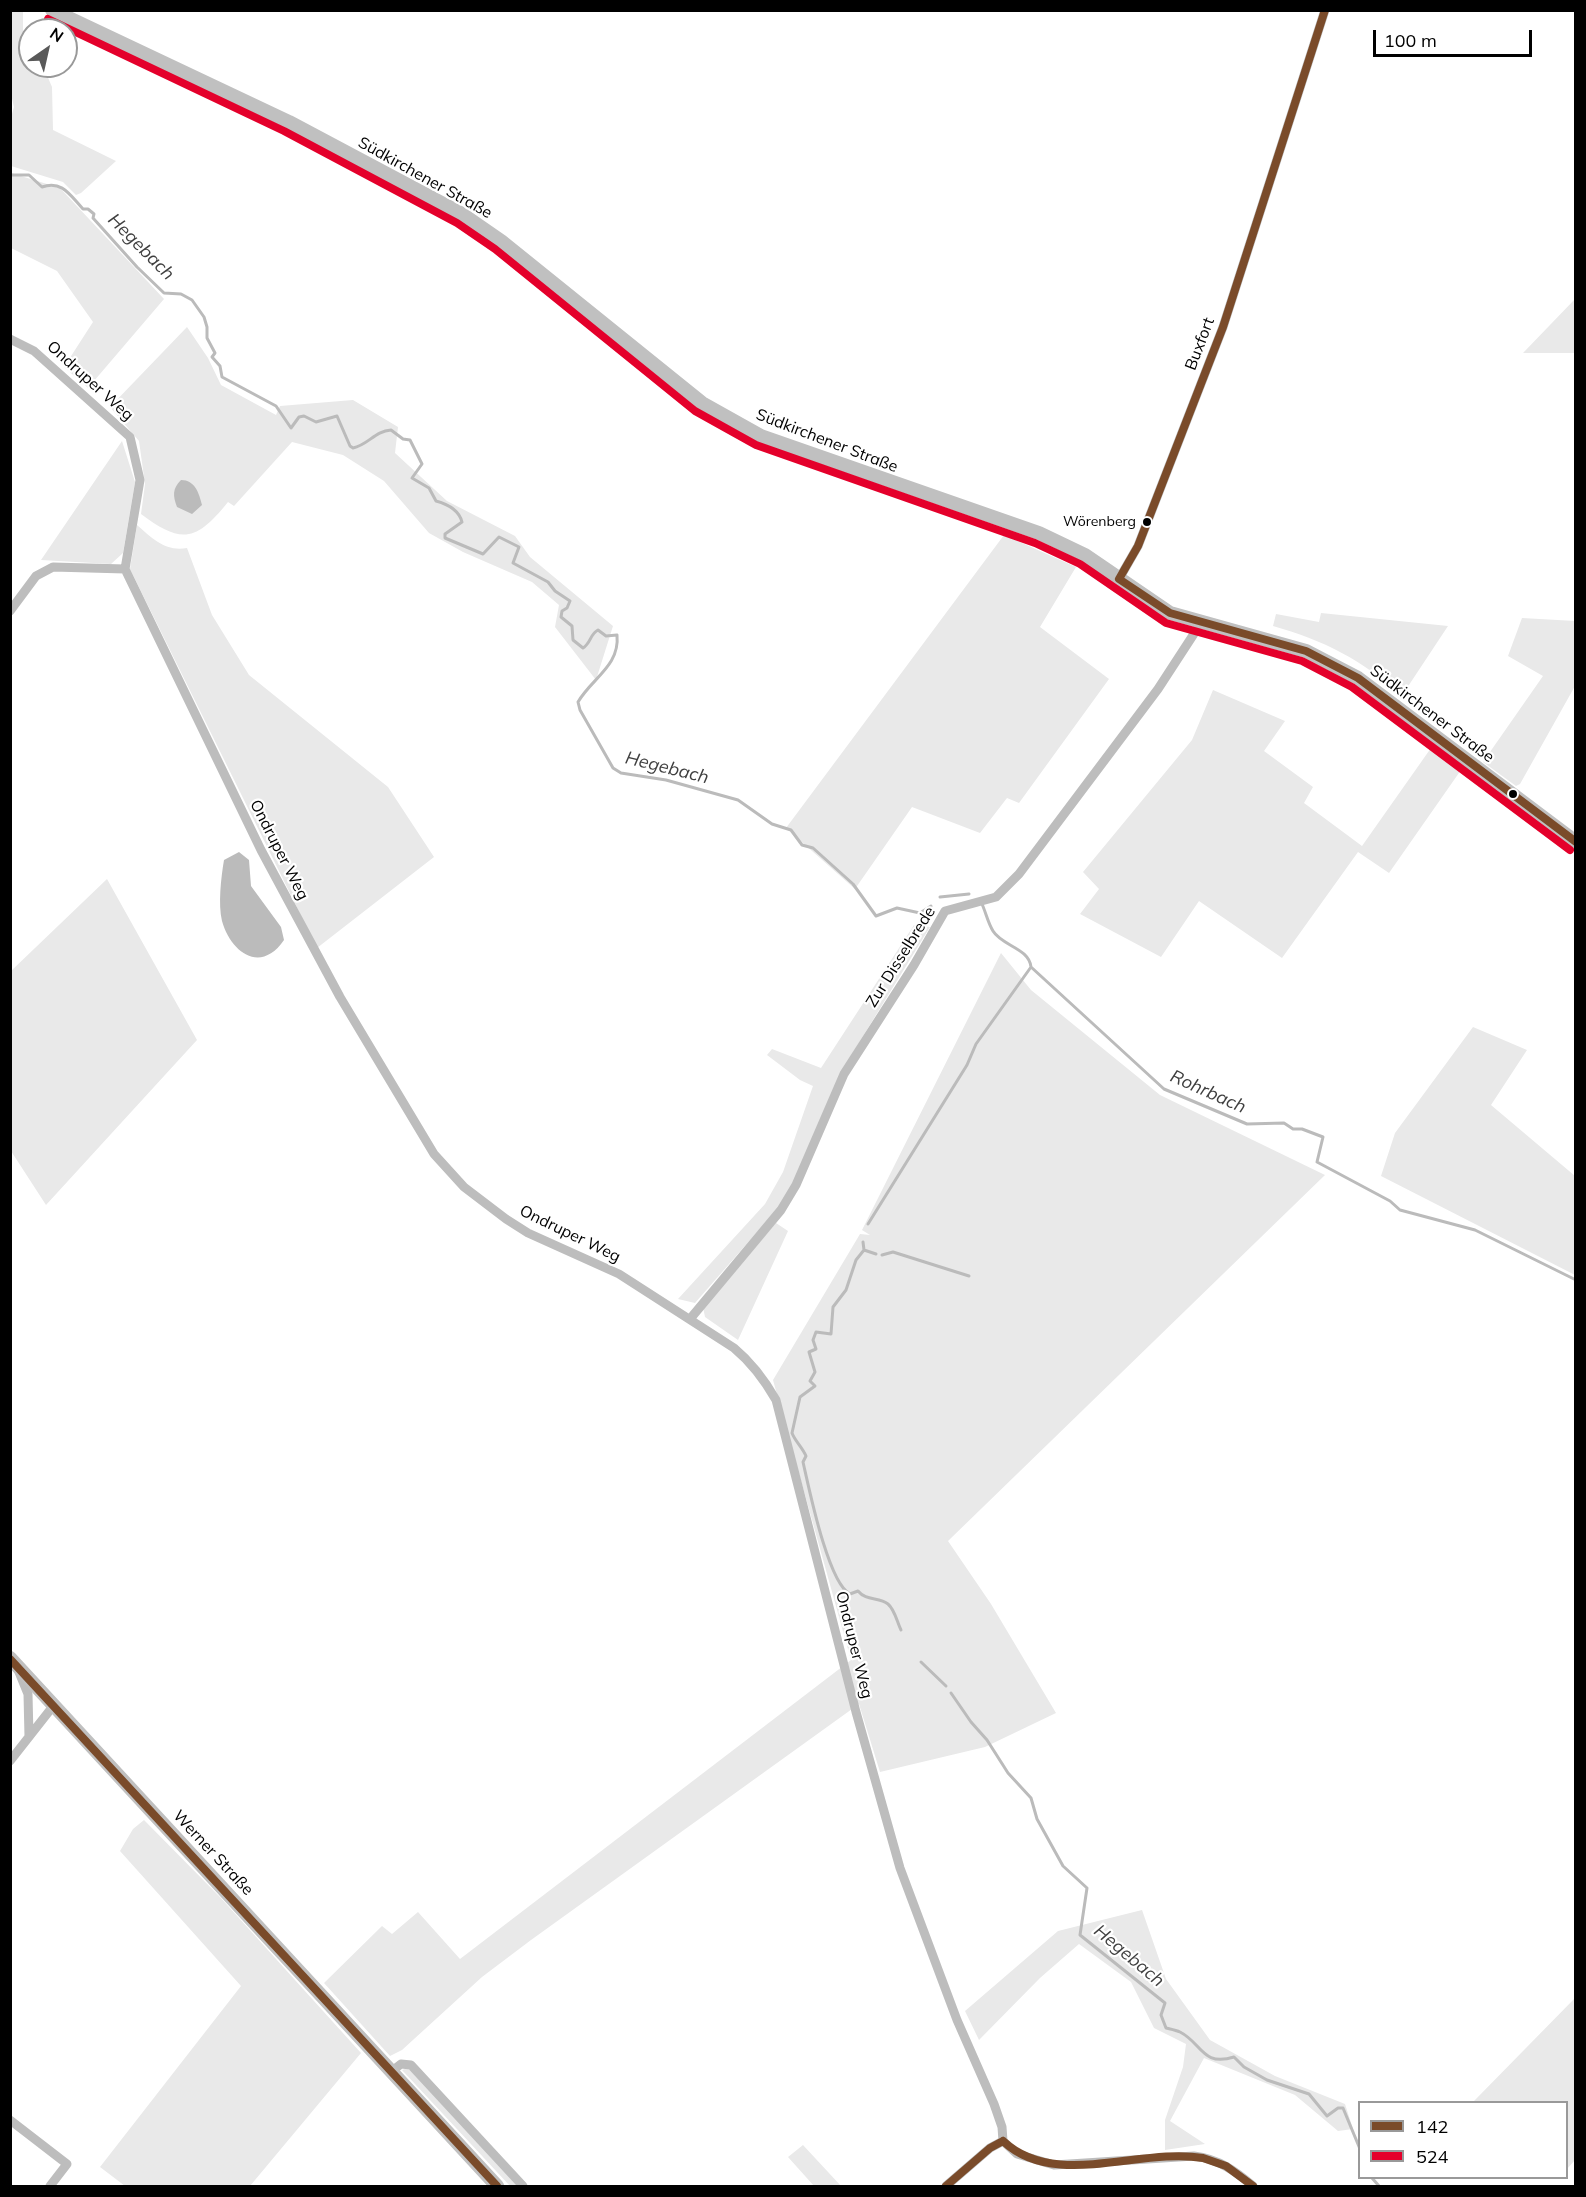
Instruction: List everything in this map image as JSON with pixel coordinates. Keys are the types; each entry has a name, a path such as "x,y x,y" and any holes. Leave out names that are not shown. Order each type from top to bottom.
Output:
{"street":[{"name":"Südkirchener Straße","path":"52,10 289,122 462,214 501,241 702,403 731,421 805,454 1058,541 1085,555 1159,607 1201,623 1279,642 1340,667 1358,678 1575,842"},
{"name":"Buxfort","path":"1119,579 1138,546 1223,327 1325,10"},
{"name":"Ondruper Weg","path":"10,339 34,351 130,437 140,480 125,569 261,849 340,997 434,1154 464,1187 506,1220 528,1233 619,1274 690,1319 751,1362 776,1400 856,1712 900,1868 957,2020 994,2104 1002,2127 1003,2141"},
{"path":"10,611 36,576 53,567 125,569"},
{"name":"Zur Disselbrede","path":"690,1319 781,1210 796,1185 844,1074 945,911 996,897 1018,874 1158,689 1201,623"},
{"path":"13,1660 28,1695 29,1737"},
{"name":"Werner Straße","path":"13,1660 497,2187"},
{"path":"10,1761 54,1705"},
{"path":"392,2071 401,2064 411,2065 523,2187"},
{"path":"10,2120 67,2164 50,2187"},
{"path":"946,2187 990,2148 1003,2141 1017,2154 1054,2165 1194,2156 1209,2158 1223,2163 1254,2187"}],"shaded area":[{"path":"12,11 23,11 23,18 18,18 18,78 48,78 52,87 53,130 116,161 76,195 63,182 11,166 10,121 14,107 10,90"},
{"path":"11,173 60,188 164,299 88,388 64,367 93,322 57,271 11,248"},
{"path":"1575,299 1575,353 1523,353"},
{"path":"187,327 208,358 221,385 276,415 280,406 353,400 398,427 395,453 447,501 515,536 530,557 613,626 596,680 555,627 559,605 532,582 463,552 429,533 384,481 343,455 292,442 234,506 228,502 207,525 188,534 178,534 167,530 141,514 145,484 139,441 110,407"},
{"path":"122,441 135,482 123,553 111,564 41,560"},
{"path":"181,480 190,482 196,488 202,505 192,514 177,507 174,496"},
{"path":"137,525 166,546 187,548 212,615 249,675 388,787 434,857 317,948 130,569"},
{"path":"1004,535 1076,567 1040,627 1109,679 1019,803 1007,798 980,833 912,807 855,889 786,828"},
{"path":"1321,613 1448,626 1401,697 1373,672 1342,653 1309,638 1273,626 1276,614 1319,622"},
{"path":"1522,618 1575,621 1575,686 1520,784 1516,786 1483,762 1543,676 1508,656"},
{"path":"1213,690 1285,721 1264,751 1313,787 1304,803 1362,846 1431,748 1461,770 1389,873 1358,852 1282,958 1199,901 1161,957 1080,914 1099,889 1083,872 1192,740"},
{"path":"239,852 249,860 251,886 281,927 284,940 266,956 248,955 240,950 232,942 222,921 220,899 224,860"},
{"path":"107,879 197,1040 46,1205 11,1151 11,971"},
{"path":"914,925 930,927 841,1072 794,1181 778,1208 695,1303 678,1299 765,1204 783,1172 813,1086 800,1080 767,1055 772,1049 821,1068"},
{"path":"1001,953 1031,990 1160,1095 1325,1175 948,1541 991,1604 1056,1713 985,1747 880,1772 859,1704 531,1940 482,1977 402,2050 390,2056 324,1983 382,1926 392,1934 418,1912 460,1959 851,1660 773,1380 860,1234 870,1235 862,1230"},
{"path":"1473,1027 1527,1050 1491,1105 1575,1176 1575,1275 1381,1176 1395,1133"},
{"path":"776,1223 788,1231 738,1340 705,1317 703,1307"},
{"path":"144,1820 220,1897 361,2053 250,2186 125,2186 100,2167 241,1986 120,1851 133,1829"},
{"path":"1142,1910 1166,1979 1210,2040 1275,2076 1345,2104 1353,2129 1338,2131 1295,2095 1204,2058 1170,2121 1205,2144 1165,2150 1165,2120 1183,2067 1186,2044 1154,2028 1131,1982 1079,1944 1040,1978 979,2040 965,2011 1058,1931"},
{"path":"1575,1998 1575,2160 1568,2168 1568,2101 1474,2101"},
{"path":"407,2068 412,2070 519,2186 510,2186 402,2070"},
{"path":"803,2145 841,2186 814,2186 788,2157"}],"waterway":[{"name":"Hegebach","path":"10,175 29,175 42,187 49,185 65,190 83,209 88,209 94,214 93,218 164,293 181,294 192,300 204,317 207,338 215,353 212,357 220,366 222,377 276,406 291,428 299,417 304,416 316,422 337,416 353,448 380,433 391,430 403,439 410,440 422,464 412,478 429,488 436,501 455,511 462,522 445,534 445,538 483,554 499,537 519,547 513,563 548,582 555,591 570,601 567,608 562,611 561,617 572,626 573,640 583,648 598,630 606,636 617,635 617,646 610,663 578,702 580,710 613,768 621,773 666,780 738,800 772,824 791,830 802,845 813,848 853,884 876,916 897,908 920,913 931,906"},
{"path":"940,897 969,894"},
{"name":"Hegebach","path":"868,1224 967,1065 976,1044 1031,967 1025,955 993,931 982,904"},
{"name":"Rohrbach","path":"1031,967 1164,1089 1247,1124 1284,1123 1293,1129 1302,1129 1323,1137 1317,1162 1390,1201 1400,1210 1475,1230 1576,1280"},
{"path":"863,1242 864,1250 856,1260 846,1290 833,1307 831,1334 816,1332 813,1340 816,1349 809,1352 815,1372 810,1381 815,1386 800,1397 792,1433 806,1456 803,1462 820,1534 834,1572 850,1594 858,1591 865,1596 888,1604 901,1630"},
{"path":"864,1250 876,1254"},
{"path":"882,1255 893,1252 969,1276"},
{"path":"921,1662 946,1686"},
{"name":"Hegebach","path":"951,1693 987,1740 1008,1773 1031,1798 1037,1819 1063,1866 1087,1888 1080,1935 1165,2003 1161,2015 1166,2028 1178,2031 1215,2059 1234,2057 1244,2067 1267,2080 1309,2094 1327,2116 1338,2108 1343,2108 1358,2144"},
{"name":"Hegebach","path":"1373,2179 1379,2186"}],"transit line":[{"name":"142","path":"1119,579 1138,546 1223,327 1325,10"},
{"name":"524","path":"78,33 284,131 457,223 495,249 695,411 756,445 1035,543 1080,564 1166,623 1302,661 1352,687 1570,850"},
{"name":"142","path":"1119,579 1170,613 1306,651 1358,678 1576,842"},
{"name":"142","path":"10,1659 497,2186"},
{"name":"142","path":"1003,2141 1024,2155 1047,2163 1073,2165 1178,2156 1203,2158 1226,2166 1253,2186"},
{"name":"142","path":"946,2186 990,2148 1003,2141"}],"place":[{"name":"Wörenberg","path":"1147,522"}]}
